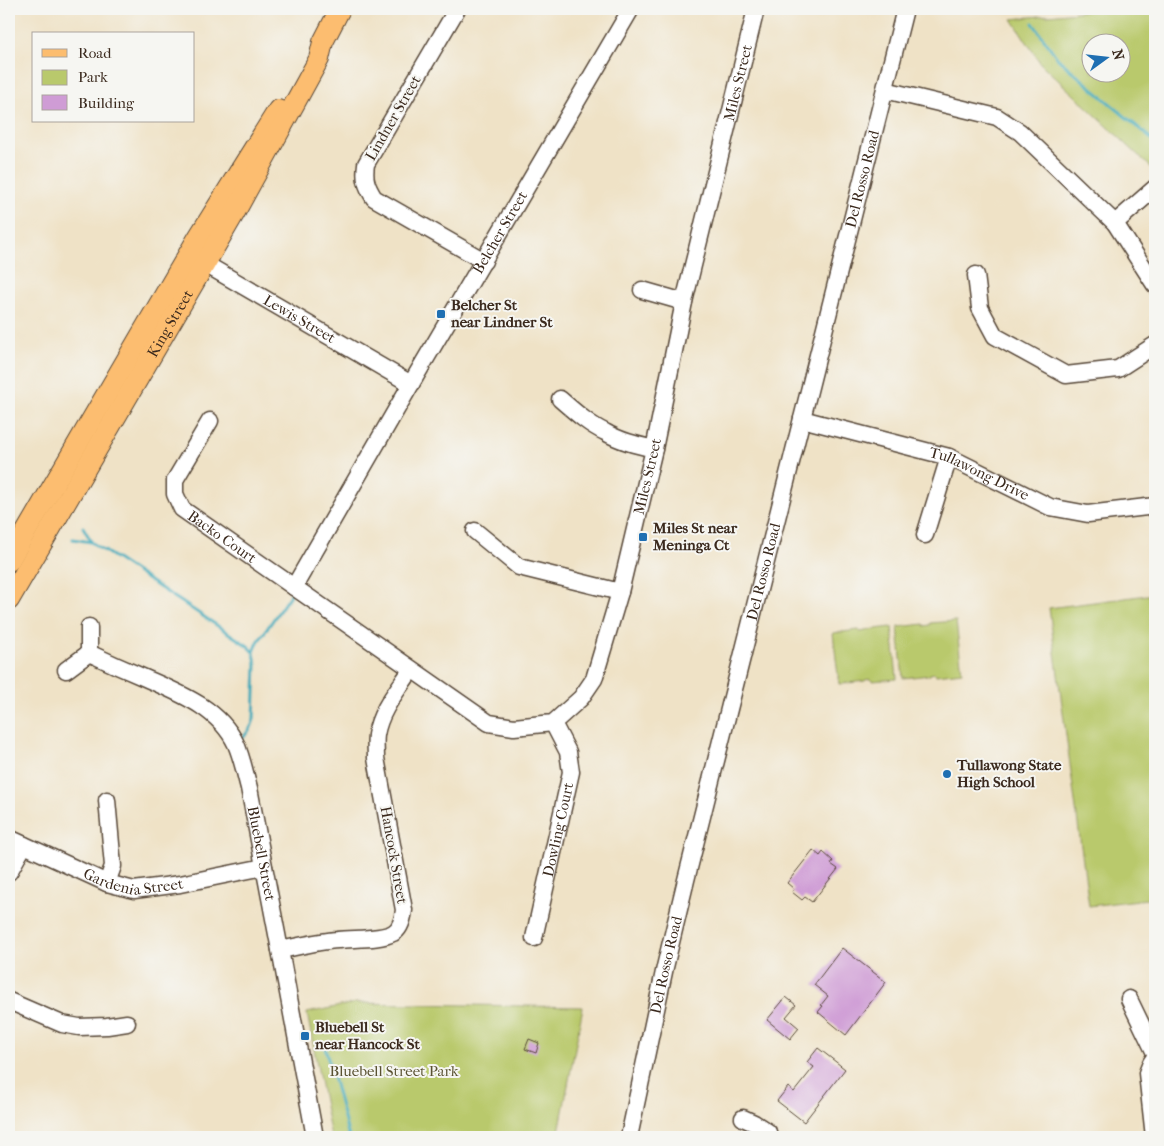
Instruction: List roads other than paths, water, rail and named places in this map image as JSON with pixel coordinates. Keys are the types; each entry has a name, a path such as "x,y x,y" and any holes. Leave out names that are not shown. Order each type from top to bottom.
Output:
{"main road":[{"name":"King Street","path":"9,561 302,92 319,59 323,42 340,9"},
{"name":"King Street","path":"9,600 197,259"}],"street":[{"name":"Lindner Street","path":"457,9 366,164 365,175 367,187 374,198 484,261"},
{"name":"Belcher Street","path":"294,587 631,9"},
{"name":"Miles Street","path":"553,723 581,698 594,679 620,592 654,450 684,302 756,9"},
{"name":"Del Rosso Road","path":"629,1137 688,870 905,9"},
{"path":"885,90 997,117 1020,132 1115,223 1155,285"},
{"path":"1115,223 1155,188"},
{"name":"Lewis Street","path":"197,259 411,384"},
{"path":"976,275 980,308 996,336 1066,375 1118,369 1155,345"},
{"path":"642,290 684,302"},
{"path":"560,399 584,419 605,432 625,441 654,450"},
{"name":"Tullawong Drive","path":"802,419 949,457 1050,507 1088,514 1155,506"},
{"name":"Backo Court","path":"210,421 175,480 175,494 182,508 294,587"},
{"path":"925,535 949,457"},
{"path":"475,532 519,567 620,592"},
{"path":"294,587 489,723 514,727 553,723"},
{"path":"66,670 89,653 88,628"},
{"name":"Bluebell Street","path":"89,653 183,694 210,712 236,744 244,767 315,1137"},
{"name":"Hancock Street","path":"280,950 336,940 383,937 394,933 401,923 404,910 376,758 376,735 378,724 384,711 411,670"},
{"name":"Dowling Court","path":"534,938 571,772 568,752 553,723"},
{"path":"107,800 113,866 107,883"},
{"name":"Gardenia Street","path":"9,838 107,883 134,890 177,884 264,867"},
{"path":"9,872 24,845"},
{"path":"1129,999 1155,1053"},
{"path":"9,1001 62,1024 79,1027 127,1024"},
{"path":"1154,1137 1147,1073 1155,1057"},
{"path":"743,1118 768,1132"}],"waterway":[{"path":"1033,23 1058,59 1155,142"},
{"path":"83,527 91,541"},
{"path":"73,539 91,542 248,646 254,653 256,664 254,719 249,731 240,740"},
{"path":"254,652 258,642 292,592"},
{"path":"325,1047 349,1137"}],"place":[{"name":"Belcher St near Lindner St","path":"441,314"},
{"name":"Miles St near Meninga Ct","path":"643,537"},
{"name":"Tullawong State High School","path":"947,774"},
{"name":"Bluebell St near Hancock St","path":"305,1036"}],"park label":[{"name":"Bluebell Street Park","path":"394,1071"}]}
